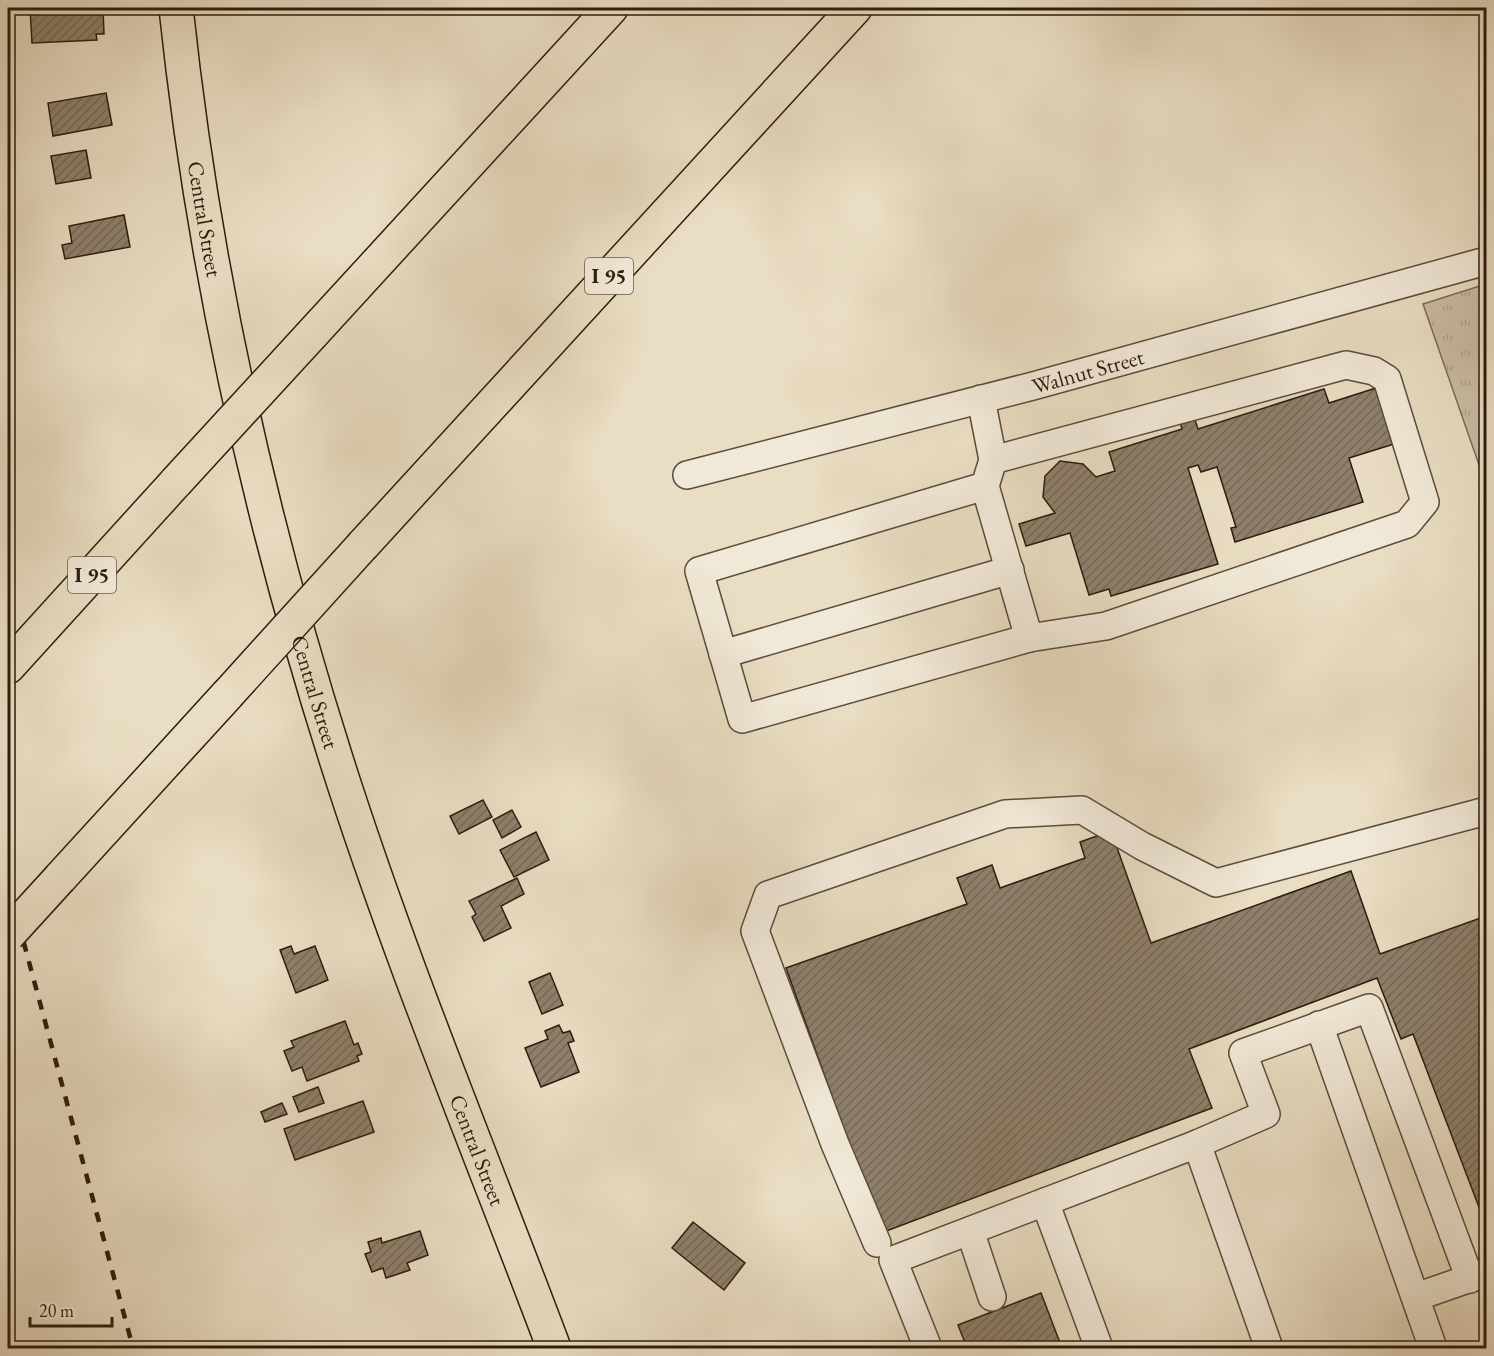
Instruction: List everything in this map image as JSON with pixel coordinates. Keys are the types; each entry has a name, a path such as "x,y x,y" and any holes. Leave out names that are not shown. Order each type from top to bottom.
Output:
{"main road":[{"name":"Central Street","path":"176,8 197,168 230,352 302,644 338,764 376,875 554,1348"},
{"name":"I 95","path":"8,667 611,8"},
{"name":"I 95","path":"8,935 855,8"}],"street":[{"name":"Walnut Street","path":"687,475 981,399 1486,261"},
{"path":"1346,365 1374,371 1387,379 1425,502 1407,524 1106,626 1029,638 742,719 699,571 989,473 1346,365"},
{"path":"981,399 989,473 1010,570 1029,638"},
{"path":"723,654 1010,570"},
{"path":"877,1243 835,1144 755,931 768,896 1005,814 1082,810 1142,846 1216,883 1362,846 1486,811"},
{"path":"927,1348 893,1260 1197,1144 1266,1114 1243,1053 1369,1008 1478,1276 1416,1297"},
{"path":"1319,1025 1433,1348"},
{"path":"1197,1144 1269,1348"},
{"path":"1045,1202 1099,1348"},
{"path":"970,1231 992,1297"}],"green space":[{"path":"1486,284 1486,485 1423,304"}],"building":[{"path":"30,8 103,8 104,34 96,34 97,40 32,43"},
{"path":"106,93 112,125 53,136 48,103"},
{"path":"86,150 91,178 56,184 51,156"},
{"path":"124,215 130,247 65,259 62,245 72,243 69,226"},
{"path":"1376,388 1394,444 1349,458 1363,502 1235,542 1231,528 1236,527 1217,467 1201,472 1198,465 1188,468 1218,564 1111,596 1109,589 1089,595 1070,533 1026,546 1019,524 1055,513 1043,497 1045,476 1060,461 1083,464 1096,477 1115,471 1109,452 1182,429 1180,422 1194,417 1198,429 1324,389 1329,403"},
{"path":"483,800 492,817 459,834 450,816"},
{"path":"512,810 521,827 502,838 493,820"},
{"path":"1111,831 1151,943 1351,871 1380,954 1486,916 1486,1214 1482,1215 1413,1034 1401,1039 1377,978 1189,1049 1212,1108 881,1233 786,968 967,904 957,878 992,865 1000,888 1085,858 1080,842"},
{"path":"536,832 549,860 514,877 500,850"},
{"path":"517,878 524,894 501,906 511,928 484,941 472,917 476,914 469,901"},
{"path":"291,946 294,954 315,946 328,980 296,993 280,950"},
{"path":"550,973 563,1005 542,1014 529,982"},
{"path":"345,1021 354,1045 358,1043 362,1054 357,1056 359,1061 307,1081 302,1067 292,1071 284,1051 294,1047 291,1041"},
{"path":"559,1025 563,1033 570,1031 574,1041 568,1043 579,1072 541,1087 525,1048 548,1039 545,1031"},
{"path":"318,1087 324,1103 299,1112 293,1097"},
{"path":"363,1101 374,1132 295,1160 284,1129"},
{"path":"282,1103 287,1114 265,1122 261,1112"},
{"path":"693,1222 745,1263 724,1290 672,1248"},
{"path":"420,1231 428,1255 407,1263 410,1270 386,1278 383,1268 372,1272 365,1254 371,1252 368,1242 381,1238 382,1243"},
{"path":"1041,1293 1062,1348 967,1348 958,1325"}],"railway":[{"path":"8,884 133,1348"}]}
